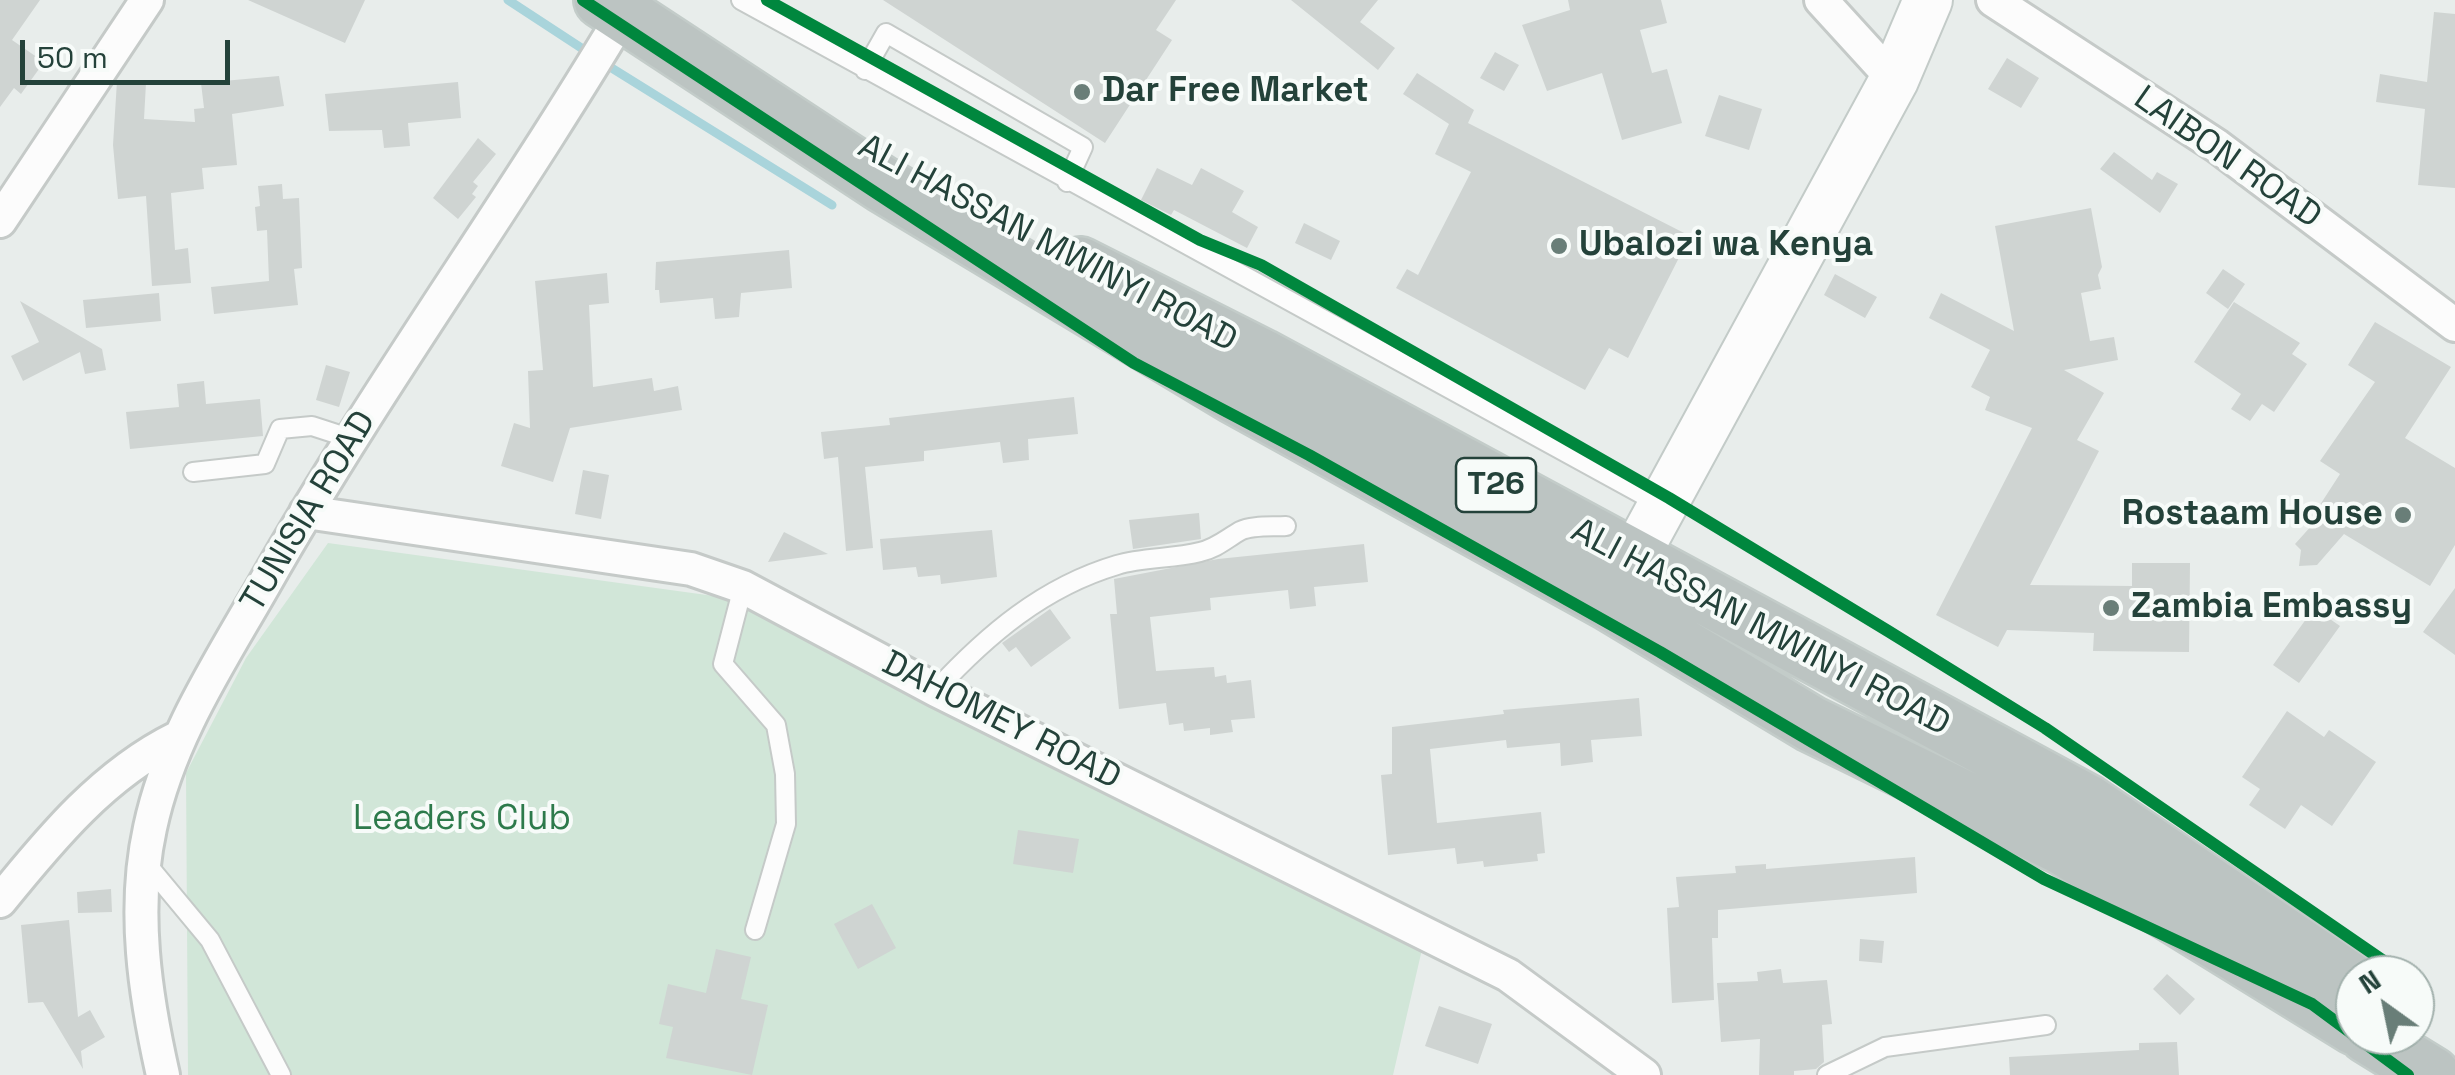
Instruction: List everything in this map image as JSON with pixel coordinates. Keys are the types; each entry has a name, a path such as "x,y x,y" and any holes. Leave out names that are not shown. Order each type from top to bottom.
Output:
{"highway":[{"name":"ALI HASSAN MWINYI ROAD","path":"622,4 898,172 1642,545 2088,803 2335,970"},
{"name":"ALI HASSAN MWINYI ROAD","path":"1642,545 1811,724 2063,847 2335,1016"},
{"path":"2400,1055 2434,1075"}],"street":[{"path":"0,221 147,0"},
{"path":"1820,0 1894,80"},
{"path":"1642,545 1894,80 1928,0"},
{"name":"LAIBON ROAD","path":"1993,0 2216,146 2455,325"},
{"name":"TUNISIA ROAD","path":"163,1075 148,1010 142,946 150,829 177,738 306,512 622,4"},
{"name":"DAHOMEY ROAD","path":"306,512 691,569 744,586 936,690 1508,976 1644,1075"},
{"path":"0,901 46,844 99,791 143,755 177,738"},
{"path":"2434,1075 2455,1051"}],"lane":[{"path":"741,0 1067,182 1642,545"},
{"path":"864,70 886,33 1083,147 1067,182"},
{"path":"193,472 264,464 280,428 312,426 352,439"},
{"path":"936,690 990,634 1028,606 1068,586 1118,564 1167,560 1218,547 1244,529 1286,526"},
{"path":"744,586 723,664 776,725 785,774 786,824 754,930"},
{"path":"146,863 210,940 281,1075"},
{"path":"1827,1075 1885,1046 2046,1025"}],"green space":[{"name":"Leaders Club","path":"328,543 765,603 1064,774 1423,945 1393,1075 188,1075 186,773 246,658"}],"building":[{"path":"0,0 40,0 12,40 44,62 21,94 14,88 0,107"},
{"path":"248,0 365,0 345,43"},
{"name":"Dar Free Market","path":"883,0 1176,0 1156,30 1172,40 1105,143"},
{"path":"1291,0 1378,0 1360,22 1395,48 1378,70"},
{"path":"1568,0 1661,0 1667,23 1640,30 1652,73 1667,69 1682,123 1622,140 1602,73 1547,91 1522,25 1570,10"},
{"path":"2434,12 2455,14 2455,188 2418,185 2425,109 2376,102 2380,74 2427,82"},
{"path":"1495,52 1519,65 1504,91 1480,78"},
{"path":"2007,58 2039,78 2021,108 1988,89"},
{"name":"Ubalozi wa Kenya","path":"1417,73 1474,110 1468,123 1690,236 1628,358 1609,348 1585,390 1396,288 1407,269 1418,275 1471,172 1435,154 1449,124 1403,94"},
{"path":"279,76 284,106 232,114 237,165 202,168 204,189 171,193 175,250 188,248 191,283 152,286 146,196 118,199 113,145 117,81 146,83 144,119 195,122 194,109 204,108 201,83"},
{"path":"458,82 461,118 408,123 410,146 384,148 382,130 329,131 325,94"},
{"path":"1719,95 1762,109 1749,150 1705,136"},
{"path":"478,138 496,154 473,182 478,186 472,194 476,197 458,219 433,198"},
{"path":"2114,152 2152,180 2157,172 2178,184 2160,213 2100,169"},
{"path":"1157,168 1192,185 1201,168 1244,191 1232,212 1258,227 1247,248 1174,210 1171,215 1141,200"},
{"path":"282,184 283,199 299,198 302,268 294,269 298,305 214,314 211,287 269,281 267,230 257,231 255,207 260,206 258,186"},
{"path":"2091,208 2102,267 2098,275 2101,289 2081,293 2090,341 2114,337 2118,360 2064,370 2104,393 2077,440 2099,451 2030,585 2132,586 2132,563 2190,563 2189,652 2093,651 2094,633 2007,630 1998,647 1936,615 2032,428 1985,410 1990,397 1971,387 1990,350 1929,318 1941,293 2014,331 1995,226"},
{"path":"1304,223 1340,241 1331,260 1295,243"},
{"path":"789,250 792,288 741,293 739,317 715,319 713,298 660,303 659,290 655,290 656,262"},
{"path":"2223,269 2245,284 2228,309 2206,293"},
{"path":"607,273 609,303 589,305 593,387 652,378 654,391 678,386 682,410 570,428 553,482 501,466 514,423 530,428 528,371 543,370 535,281"},
{"path":"1835,274 1877,297 1865,318 1824,295"},
{"path":"159,293 161,321 86,328 83,300"},
{"path":"20,301 102,349 106,370 85,374 80,352 23,381 11,356 39,342"},
{"path":"2234,302 2300,343 2292,354 2307,364 2274,412 2262,404 2250,421 2231,409 2241,394 2194,362"},
{"path":"2375,322 2451,367 2405,438 2455,468 2455,545 2430,586 2344,534 2317,565 2299,566 2301,550 2295,544 2322,514 2316,511 2340,474 2320,461 2375,382 2348,365"},
{"path":"326,365 350,372 339,407 316,400"},
{"path":"204,381 206,404 260,399 263,436 130,449 126,412 179,407 177,384"},
{"path":"1074,397 1078,434 1028,439 1029,460 1003,463 1000,442 924,451 924,461 865,467 873,548 846,551 838,457 824,459 821,432 890,425 889,418"},
{"path":"583,470 609,475 601,519 575,514"},
{"path":"1199,513 1201,539 1133,549 1129,520"},
{"path":"992,530 997,577 941,584 940,575 918,577 916,567 883,570 880,539"},
{"path":"784,532 828,554 768,562"},
{"path":"1364,544 1368,582 1314,587 1316,606 1290,609 1288,590 1210,598 1211,610 1150,617 1156,671 1214,667 1215,677 1226,675 1227,683 1251,680 1255,718 1231,720 1233,732 1210,735 1210,728 1184,731 1183,723 1169,725 1166,703 1119,709 1110,614 1117,614 1114,579 1218,559"},
{"path":"2455,588 2455,655 2423,632"},
{"path":"2314,608 2340,626 2299,683 2273,665"},
{"path":"1050,609 1071,638 1031,667 1016,647 1009,652 1002,643"},
{"path":"1639,698 1642,736 1591,740 1593,762 1561,766 1560,743 1507,748 1506,740 1430,749 1437,823 1541,812 1545,853 1537,854 1538,861 1484,867 1483,861 1457,864 1455,848 1388,855 1381,775 1392,774 1392,727 1504,714 1503,710"},
{"path":"2287,711 2324,737 2329,730 2376,762 2332,826 2301,805 2285,829 2249,805 2260,789 2242,777"},
{"path":"1018,830 1079,839 1073,873 1013,864"},
{"path":"1915,857 1917,893 1718,910 1718,938 1712,938 1714,1000 1672,1003 1667,908 1679,907 1676,877 1736,873 1735,866 1766,864 1766,869"},
{"path":"111,889 112,912 78,913 77,892"},
{"path":"872,904 896,948 858,969 834,924"},
{"path":"69,920 78,1017 90,1010 105,1037 81,1051 83,1069 43,1002 28,1003 21,925"},
{"path":"1860,939 1884,941 1882,963 1859,961"},
{"path":"716,949 751,957 741,999 768,1005 752,1075 666,1058 673,1027 659,1024 668,984 706,993"},
{"path":"1781,969 1783,983 1827,980 1832,1024 1822,1025 1824,1062 1816,1069 1794,1071 1794,1075 1759,1075 1760,1039 1721,1042 1717,983 1758,981 1757,972"},
{"path":"2167,974 2195,999 2180,1015 2153,989"},
{"path":"1439,1006 1492,1024 1478,1064 1425,1046"},
{"path":"2177,1042 2179,1075 2010,1075 2009,1057 2139,1050 2139,1043"}],"waterway":[{"path":"508,0 589,53"},
{"path":"602,62 832,205"}],"cycle path":[{"path":"583,0 1134,363 1309,455 1660,652 2044,879 2312,1004 2408,1075"},
{"path":"767,0 1200,240 1261,265 1669,498 2045,728 2375,955"}],"place":[{"name":"Dar Free Market","path":"1082,92"},
{"name":"Ubalozi wa Kenya","path":"1559,246"},
{"name":"Rostaam House","path":"2403,515"},
{"name":"Zambia Embassy","path":"2111,608"}]}
